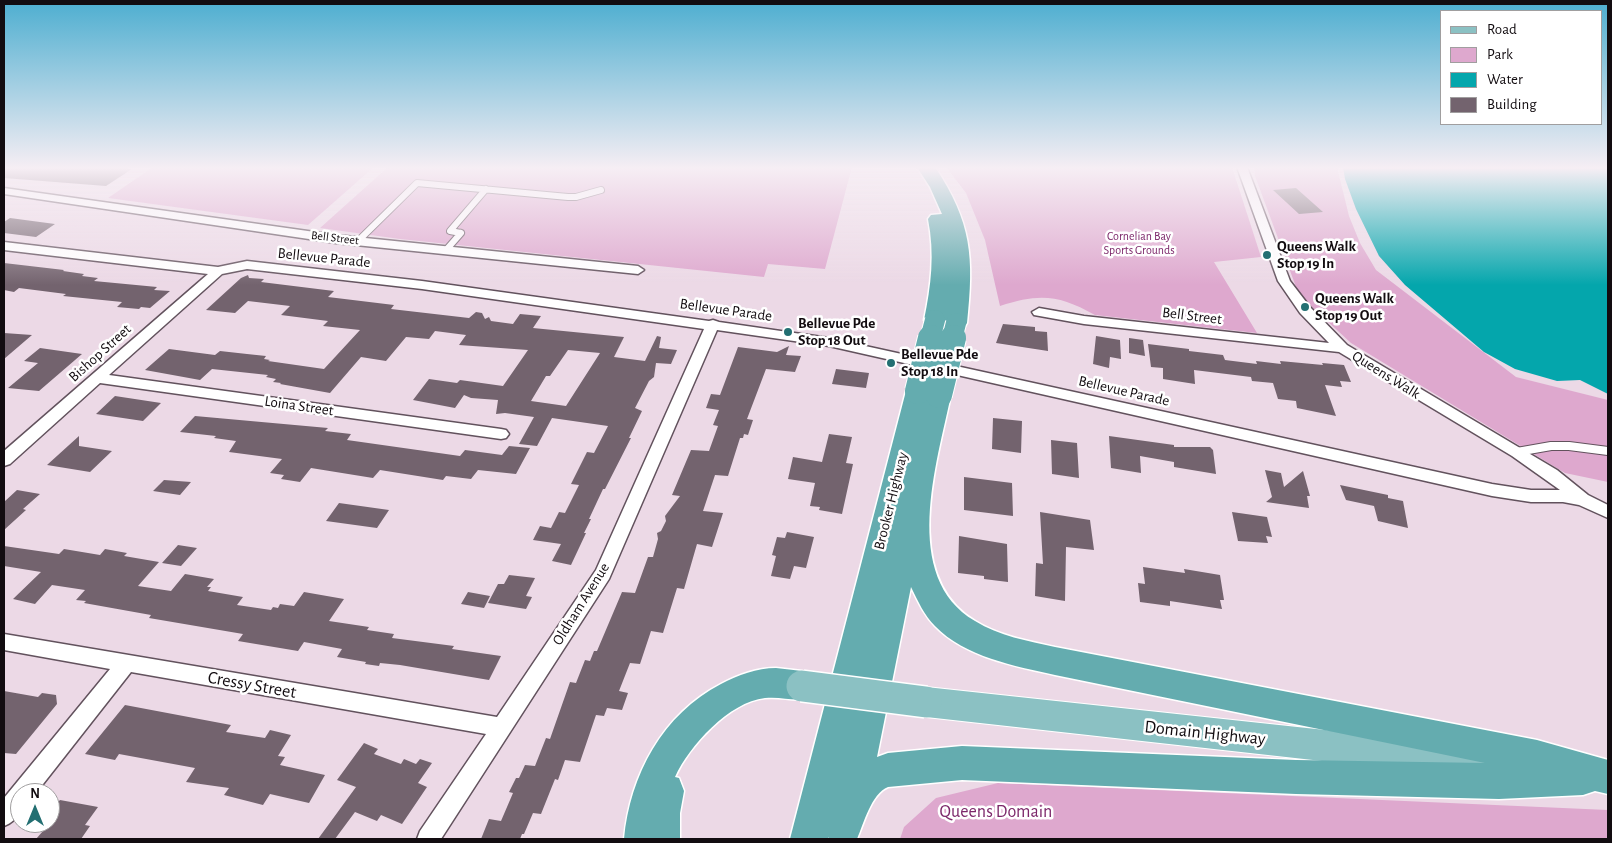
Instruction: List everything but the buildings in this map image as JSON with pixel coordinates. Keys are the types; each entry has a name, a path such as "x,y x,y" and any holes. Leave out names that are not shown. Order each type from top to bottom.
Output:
{"highway":[{"name":"Brooker Highway","path":"809,839 929,393 945,322 942,289 944,268 942,238 933,206"},
{"path":"945,322 962,271 959,239 949,206"},
{"name":"Brooker Highway","path":"842,834 918,485 929,393"},
{"path":"918,485 917,550 921,574 932,599 946,618 973,637 1001,649 1537,757 1608,777"},
{"path":"643,839 644,815 654,781 673,746 692,722 722,701 755,685 781,682 802,686"},
{"path":"661,839 662,813 666,792 684,757 699,738 720,719 743,706 773,693 802,686"},
{"path":"842,834 859,792 870,777 888,770 962,763 1296,777 1499,781 1608,777"}],"main road":[{"name":"Domain Highway","path":"802,686 926,702 1608,777"}],"street":[{"name":"Bell Street","path":"113,206 358,241 638,270"},
{"name":"Queens Walk","path":"1256,206 1284,281 1304,310 1342,348 1517,452 1550,474 1582,499 1608,512"},
{"name":"Bellevue Parade","path":"4,246 218,271 246,265 422,285 713,324 829,342 1492,490 1524,496 1563,496 1582,499"},
{"name":"Bishop Street","path":"4,460 218,271"},
{"name":"Bell Street","path":"1039,312 1093,321 1342,348"},
{"name":"Oldham Avenue","path":"428,839 603,574 713,324"},
{"name":"Loina Street","path":"97,378 501,434"},
{"name":"Cressy Street","path":"4,642 501,727"},
{"path":"30,783 126,664"}],"lane":[{"path":"358,241 393,206"},
{"path":"447,249 461,233 450,231 471,206"},
{"path":"1517,452 1551,446 1569,446 1608,451"}],"green space":[{"path":"170,206 329,206 308,225"},
{"path":"344,206 842,206 825,269 768,264 764,277 400,239 320,228"},
{"name":"Cornelian Bay Sports Grounds","path":"971,206 1245,206 1261,257 1214,262 1257,333 1095,315 1071,303 1049,298 1027,299 1000,306 985,240"},
{"path":"1266,206 1347,206 1360,243 1376,270 1516,377 1608,400 1608,482 1565,473 1351,343 1299,295"},
{"name":"Queens Domain","path":"998,783 1608,810 1608,839 900,839 904,827 936,798"}],"water":[{"path":"1355,206 1608,206 1608,394 1580,380 1557,381 1515,369 1484,352 1405,285 1379,256"}],"place":[{"name":"Queens Walk Stop 19 In","path":"1267,255"},
{"name":"Queens Walk Stop 19 Out","path":"1305,307"},
{"name":"Bellevue Pde Stop 18 Out","path":"788,332"},
{"name":"Bellevue Pde Stop 18 In","path":"891,363"}]}
